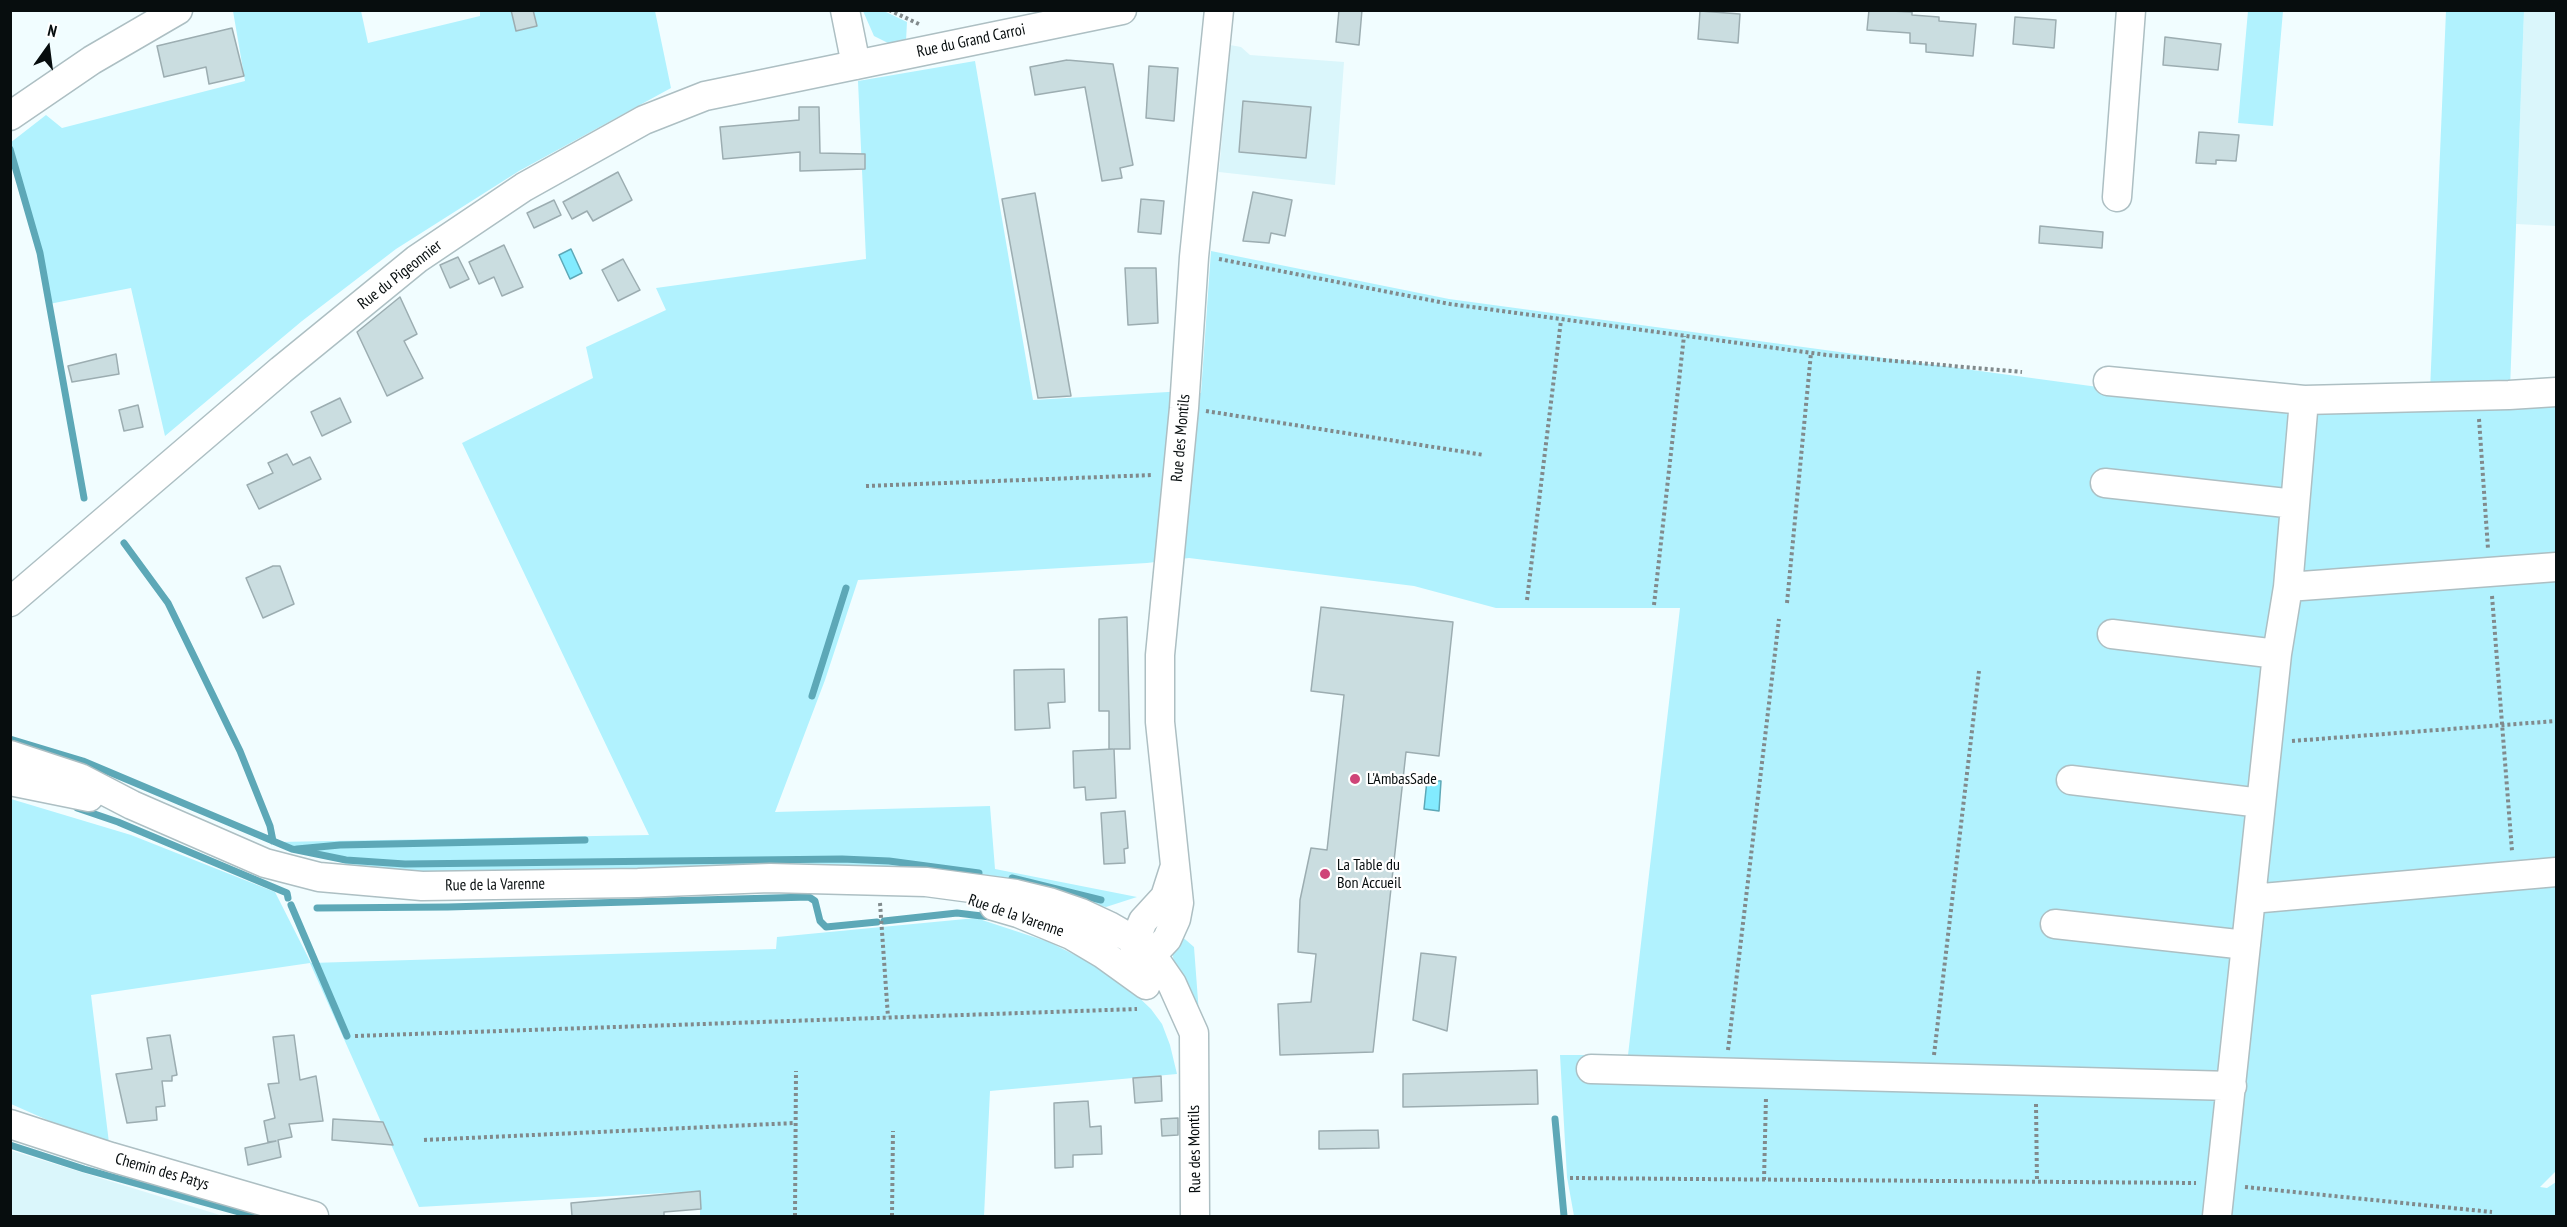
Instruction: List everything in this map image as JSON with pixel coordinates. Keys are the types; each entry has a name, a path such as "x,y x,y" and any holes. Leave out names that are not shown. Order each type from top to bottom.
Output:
{"street":[{"path":"10,116 92,60 178,10"},
{"path":"845,10 856,65"},
{"name":"Rue du Grand Carroi","path":"856,65 1122,10"},
{"name":"Rue des Montils","path":"1140,950 1167,939 1178,912 1161,722 1160,655 1184,408 1194,258 1219,10"},
{"path":"2117,197 2131,10"},
{"name":"Rue du Pigeonnier","path":"10,602 281,369 417,259 524,187 644,120 675,106 726,91 856,65"},
{"path":"2108,381 2304,400 2556,392"},
{"path":"2217,1216 2277,654 2288,586 2304,400"},
{"path":"2105,483 2295,504"},
{"path":"2288,586 2556,567"},
{"path":"2112,634 2277,654"},
{"name":"Rue de la Varenne","path":"10,756 80,778 132,805 265,863 319,877 422,886 639,884 770,878 927,882 1016,894 1049,902 1109,926 1140,950"},
{"path":"2071,780 2261,803"},
{"name":"Rue de la Varenne","path":"10,781 132,805"},
{"name":"Rue des Montils","path":"1174,865 1165,897 1143,921 1137,975 1146,997 1158,997 1178,1028 1194,1081"},
{"path":"2251,899 2556,872"},
{"name":"Rue de la Varenne","path":"875,881 942,892 1018,913 1071,935 1104,954 1146,997"},
{"path":"1018,913 1038,914 1061,920 1123,954 1140,950"},
{"path":"1109,926 1133,922 1150,913"},
{"path":"2055,924 2246,945"},
{"name":"Rue des Montils","path":"1140,950 1172,984 1194,1033 1195,1216"},
{"path":"1591,1069 2232,1086"},
{"name":"Chemin des Patys","path":"10,1124 111,1157 314,1216"}],"path":[{"path":"1194,258 1233,261 1450,304 1561,320 1812,353 2022,372"},
{"path":"1527,600 1561,320"},
{"path":"1654,605 1684,336"},
{"path":"1786,603 1812,353"},
{"path":"2477,396 2514,876"},
{"path":"1184,408 1484,455"},
{"path":"866,486 1177,474"},
{"path":"1725,1072 1779,619"},
{"path":"1931,1078 1979,671"},
{"path":"2268,743 2556,721"},
{"path":"875,881 888,1017"},
{"path":"355,1036 888,1017 1146,997"},
{"path":"795,1216 796,1071"},
{"path":"1764,1180 1766,1074"},
{"path":"2036,1081 2037,1182"},
{"path":"424,1140 795,1123"},
{"path":"892,1216 893,1131"},
{"path":"1570,1178 2221,1184 2492,1212"}],"shaded area":[{"path":"233,11 361,11 368,43 480,16 480,11 655,11 671,88 519,171 396,249 302,321 165,436 131,288 49,304 40,246 10,143 46,115 62,128 245,81"},
{"path":"863,11 884,11 907,22 906,41 888,43 874,36"},
{"path":"2248,11 2283,11 2273,126 2238,123"},
{"path":"2446,11 2524,11 2510,389 2430,391"},
{"path":"2524,11 2556,11 2556,226 2516,224"},
{"path":"1230,45 1241,47 1250,55 1344,62 1335,185 1219,172"},
{"path":"975,61 1033,400 1168,392 1201,393 1211,251 1449,299 2098,387 2556,398 2556,1171 2540,1187 2547,1188 2556,1182 2556,1216 1574,1216 1567,1177 1560,1055 1628,1055 1680,608 1496,608 1414,586 1189,558 1147,563 858,580 825,680 775,812 990,806 995,869 1137,897 1106,907 997,879 683,868 374,873 278,842 649,835 462,443 593,378 586,347 666,310 656,288 866,259 858,81"},
{"path":"571,249 582,273 570,279 559,255"},
{"path":"1427,780 1441,781 1439,811 1424,809"},
{"path":"11,799 131,835 275,892 311,963 776,949 777,937 976,918 1049,942 1101,968 1131,990 1151,1009 1162,1024 1177,1074 990,1091 984,1216 700,1216 700,1191 419,1207 310,963 91,995 109,1143 70,1130 11,1104"},
{"path":"1179,934 1194,947 1200,1027 1175,970 1172,950"},
{"path":"10,1150 19,1153 223,1216 11,1216"}],"building":[{"path":"511,10 533,10 537,26 516,31"},
{"path":"1339,10 1362,10 1359,45 1336,42"},
{"path":"1869,10 1912,12 1912,15 1939,17 1939,21 1976,24 1973,56 1926,52 1926,44 1910,43 1910,33 1867,30"},
{"path":"1700,11 1740,14 1738,43 1698,39"},
{"path":"2015,17 2056,20 2054,48 2013,44"},
{"path":"232,28 244,76 209,84 206,67 164,77 157,46"},
{"path":"2165,37 2221,44 2218,70 2163,65"},
{"path":"1067,60 1113,64 1133,165 1120,168 1122,178 1102,181 1085,87 1035,95 1030,67"},
{"path":"1149,66 1178,68 1174,121 1146,118"},
{"path":"1243,101 1311,107 1306,158 1239,152"},
{"path":"799,107 819,107 820,153 865,154 865,169 800,171 800,152 723,159 720,127 799,120"},
{"path":"2199,132 2239,135 2236,161 2216,160 2216,164 2196,163"},
{"path":"618,172 632,200 593,221 587,211 572,219 563,202"},
{"path":"1253,192 1292,200 1285,236 1271,233 1269,243 1243,241"},
{"path":"1035,193 1071,396 1038,398 1002,199"},
{"path":"1141,199 1164,201 1161,234 1138,232"},
{"path":"554,200 561,215 534,228 527,213"},
{"path":"2040,226 2103,232 2102,248 2039,243"},
{"path":"504,245 523,287 502,296 494,277 479,284 469,262"},
{"path":"458,257 469,279 450,288 440,265"},
{"path":"623,259 640,290 618,301 602,270"},
{"path":"1125,268 1156,268 1158,323 1128,325"},
{"path":"400,297 417,334 404,341 423,378 387,396 357,332"},
{"path":"116,354 119,374 72,382 68,366"},
{"path":"340,398 351,422 322,436 311,412"},
{"path":"138,405 143,427 124,431 119,410"},
{"path":"287,454 293,465 310,457 321,479 259,509 247,485 273,473 268,463"},
{"path":"273,566 280,566 294,604 263,618 246,578"},
{"path":"1321,607 1453,622 1439,756 1406,752 1373,1052 1280,1055 1278,1004 1311,1002 1316,954 1298,952 1300,900 1311,848 1327,850 1344,695 1311,691"},
{"path":"1127,617 1130,749 1114,749 1116,798 1086,800 1085,787 1074,788 1073,751 1113,749 1109,749 1109,711 1099,711 1099,619"},
{"path":"1064,669 1065,702 1048,703 1050,728 1015,730 1014,670"},
{"path":"1125,811 1128,848 1124,849 1125,863 1104,864 1101,813"},
{"path":"1421,953 1456,957 1447,1031 1413,1020"},
{"path":"170,1035 177,1075 172,1076 172,1081 162,1081 165,1106 156,1107 157,1120 127,1123 116,1074 152,1069 147,1038"},
{"path":"294,1035 300,1080 316,1076 323,1121 289,1124 292,1137 278,1140 281,1157 248,1165 245,1148 276,1141 268,1142 264,1121 275,1118 268,1084 279,1083 273,1037"},
{"path":"1537,1070 1538,1104 1403,1107 1403,1074"},
{"path":"1161,1076 1162,1101 1135,1103 1133,1078"},
{"path":"1088,1101 1090,1127 1101,1126 1102,1154 1073,1155 1073,1167 1055,1168 1054,1103"},
{"path":"1178,1118 1178,1135 1162,1136 1161,1119"},
{"path":"333,1119 383,1122 393,1145 332,1140"},
{"path":"1378,1130 1379,1148 1319,1149 1319,1131"},
{"path":"700,1191 701,1209 664,1212 664,1216 572,1216 571,1203"}],"waterway":[{"path":"10,149 40,253 84,498"},
{"path":"124,543 168,603 240,751 270,826 273,841"},
{"path":"812,696 846,588"},
{"path":"10,739 83,761 292,849 346,860 405,864 842,859 889,861 979,873"},
{"path":"77,808 118,822 287,893 288,898"},
{"path":"297,849 340,845 585,840"},
{"path":"1012,878 1101,900"},
{"path":"317,908 448,907 809,897 815,901 820,921 826,927 877,922"},
{"path":"291,905 347,1036"},
{"path":"884,921 957,913 990,917"},
{"path":"1555,1119 1564,1216"},
{"path":"10,1145 84,1169 253,1216"}],"place":[{"name":"L'AmbasSade","path":"1355,779"},
{"name":"La Table du Bon Accueil","path":"1325,874"}]}
